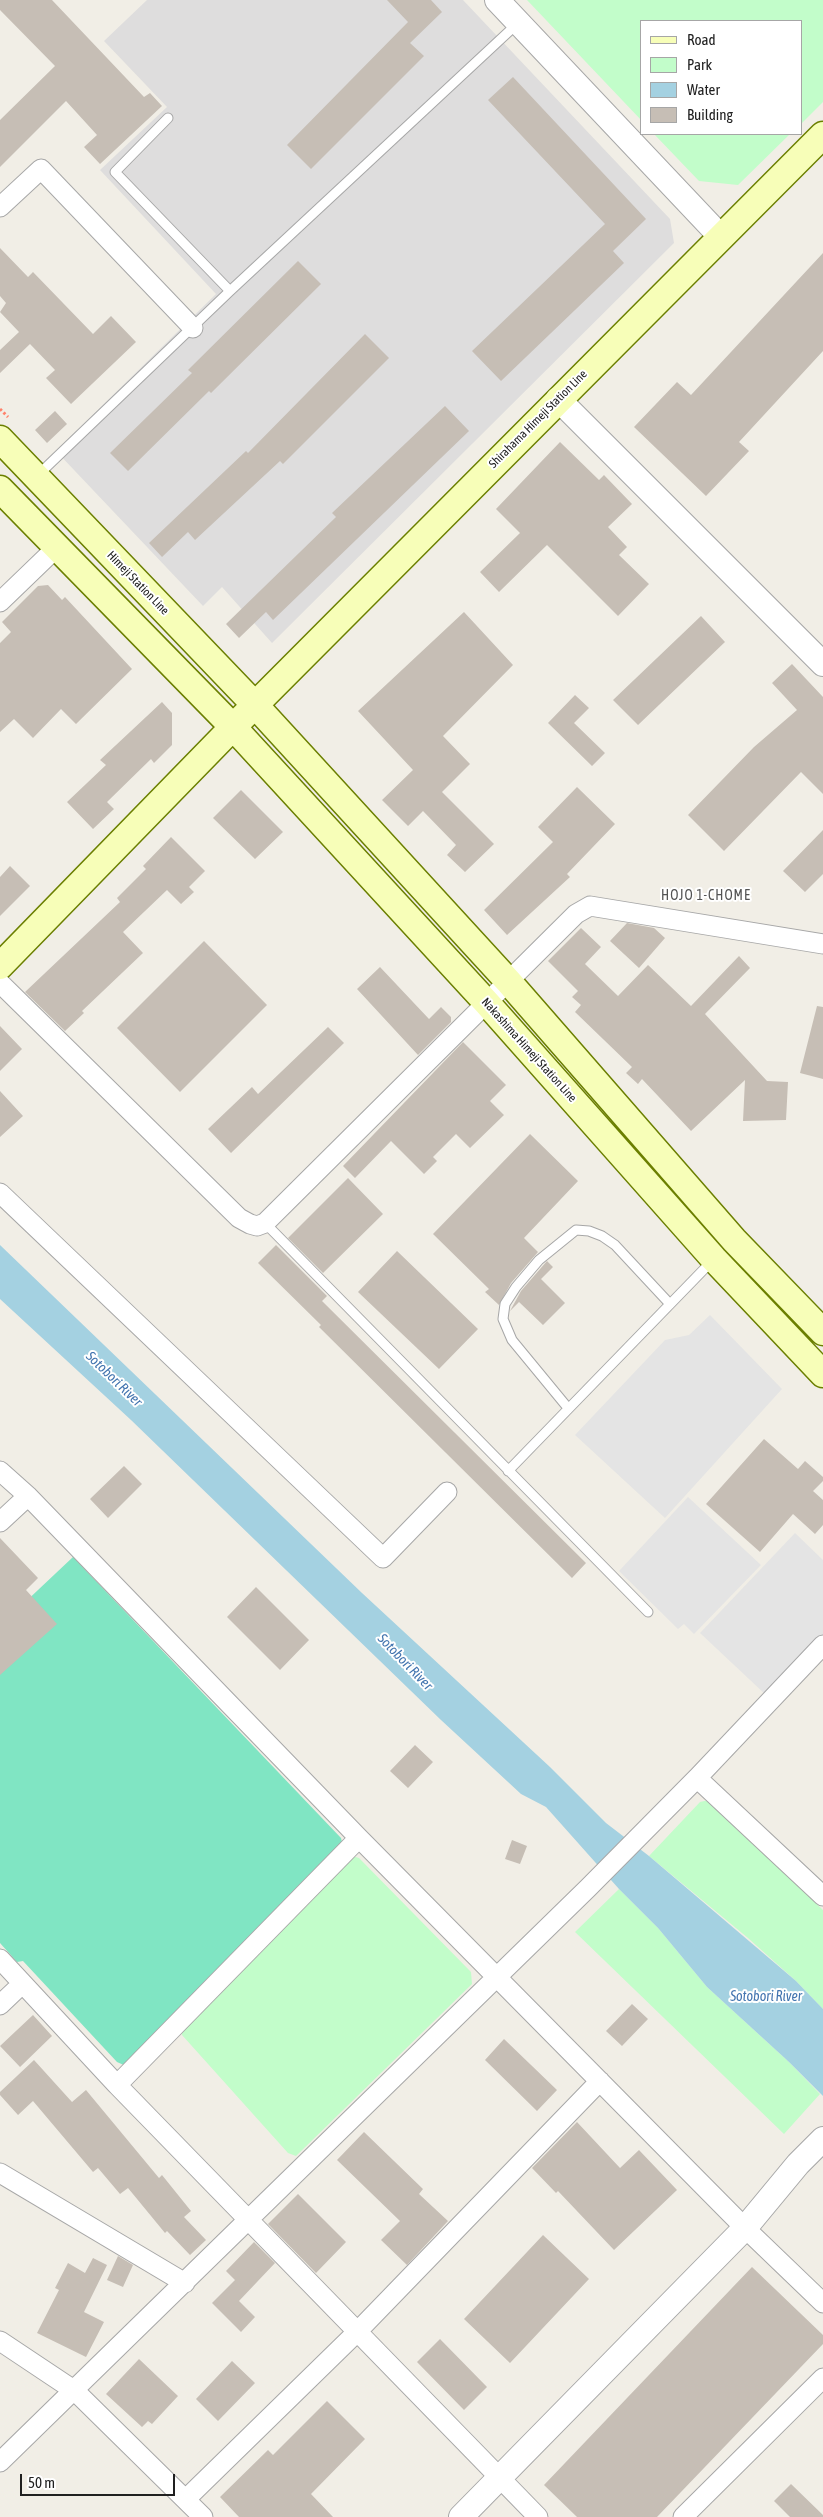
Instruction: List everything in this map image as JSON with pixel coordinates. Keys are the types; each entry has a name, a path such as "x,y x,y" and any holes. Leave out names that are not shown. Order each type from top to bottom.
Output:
{"main road":[{"name":"Shirahama Himeji Station Line","path":"255,705 558,399 823,136"},
{"name":"Himeji Station Line","path":"0,439 255,705"},
{"path":"0,488 56,548 233,726"},
{"path":"0,966 255,705"},
{"name":"Nakashima Himeji Station Line","path":"255,705 508,981 823,1374"},
{"name":"Nakashima Himeji Station Line","path":"233,726 486,1002 724,1250 823,1332"}],"street":[{"path":"496,0 721,237"},
{"path":"0,207 40,169 193,328"},
{"path":"558,399 823,664"},
{"path":"0,602 56,548"},
{"path":"0,983 239,1218 257,1226 265,1223 576,914 590,906 823,944"},
{"path":"0,1193 383,1558 447,1492"},
{"path":"0,1471 28,1496 359,1838 745,2228 823,2303"},
{"path":"0,1522 28,1496"},
{"path":"0,2462 75,2391 588,1888 697,1778 823,1645"},
{"path":"697,1778 823,1896"},
{"path":"117,2085 359,1838"},
{"path":"0,1959 117,2085 248,2221 538,2517"},
{"path":"0,2005 22,1984"},
{"path":"186,2499 357,2332 600,2080"},
{"path":"462,2517 745,2228 798,2164 823,2139"},
{"path":"0,2173 185,2283"},
{"path":"0,2341 75,2391 203,2517"},
{"path":"683,2517 823,2378"}],"lane":[{"path":"36,477 230,291 518,22"},
{"path":"168,118 115,172 230,291"},
{"path":"265,1223 648,1612"},
{"path":"568,1408 512,1340 503,1319 505,1304 516,1287 540,1260 576,1230 589,1231 602,1236 615,1245 669,1303"},
{"path":"508,1471 669,1303 724,1250"}],"shaded area":[{"path":"147,0 463,0 670,219 674,243 272,643 222,587 203,606 56,451 216,294 100,170 167,107 104,41"},
{"path":"710,1315 782,1389 665,1518 575,1435 665,1340 689,1335"},
{"path":"688,1497 761,1565 694,1634 684,1624 678,1629 619,1571"},
{"path":"795,1533 823,1560 823,1635 766,1695 700,1633"}],"green space":[{"path":"527,0 823,0 823,102 803,122 803,20 640,20 640,119"},
{"path":"655,135 789,135 738,185 699,181"},
{"path":"73,1557 341,1838 343,1846 126,2066 117,2062 23,1961 17,1962 0,1943 0,1621 3,1623"},
{"path":"709,1800 823,1910 823,2009 796,1981 748,1938 649,1856 700,1802"},
{"path":"352,1856 359,1858 471,1972 472,1984 296,2156 288,2153 182,2035 182,2027"},
{"path":"619,1889 658,1928 707,1987 789,2062 820,2094 784,2134 575,1932"}],"water":[{"name":"Sotobori River","path":"0,1245 362,1593 550,1767 606,1823 649,1856 796,1981 823,2009 823,2096 707,1987 658,1928 619,1889 546,1807 521,1794 441,1720 131,1420 0,1299"}],"building":[{"path":"0,0 52,0 144,97 150,93 162,106 100,164 84,147 97,135 66,101 0,167 0,120 55,66 0,10"},
{"path":"387,0 431,0 442,12 410,43 424,56 311,169 287,145 408,22"},
{"path":"513,77 646,219 613,251 624,263 501,381 472,351 605,224 488,100"},
{"path":"0,248 28,277 33,272 93,334 111,316 136,342 71,404 46,378 55,370 30,344 0,373 0,350 19,332 0,312 6,303 0,296"},
{"path":"823,253 823,351 739,442 749,451 706,496 634,427 677,382 691,395"},
{"path":"298,261 321,284 211,393 209,391 128,471 110,453 192,373 188,370"},
{"path":"365,334 389,358 283,464 280,461 195,540 188,532 162,557 149,543 246,451 248,453"},
{"path":"445,406 469,431 273,620 266,612 239,638 226,624 336,517 332,513"},
{"path":"55,411 67,424 47,443 35,430"},
{"path":"560,442 599,480 604,475 632,504 608,527 627,547 619,555 649,584 618,616 547,545 499,592 480,572 520,533 496,509"},
{"path":"48,585 62,600 65,597 132,669 76,724 61,709 33,738 14,719 0,732 0,643 11,632 2,622 38,586"},
{"path":"464,612 513,665 443,736 470,764 442,792 494,844 465,872 447,855 456,845 423,811 408,826 382,800 413,770 358,711"},
{"path":"701,616 725,642 638,725 613,700"},
{"path":"792,664 823,697 823,794 801,772 724,851 688,815 754,747 797,710 772,683"},
{"path":"575,695 589,708 574,723 605,753 592,766 548,723"},
{"path":"162,702 172,713 172,745 154,763 151,759 107,802 114,809 93,829 67,802 106,765 100,760"},
{"path":"577,787 615,824 567,874 570,877 507,935 484,910 553,842 538,827"},
{"path":"241,790 283,832 255,859 213,818"},
{"path":"823,830 823,874 805,892 783,871"},
{"path":"171,837 205,871 189,887 194,892 181,904 167,890 123,932 143,953 82,1011 84,1013 65,1031 25,992 120,902 117,898 146,869 143,866"},
{"path":"10,866 30,886 0,916 0,877"},
{"path":"627,923 654,928 665,938 639,968 610,941"},
{"path":"581,928 601,947 585,964 618,996 648,965 691,1006 739,956 750,968 705,1014 767,1081 788,1082 786,1120 743,1121 745,1080 691,1131 642,1079 638,1084 626,1073 632,1067 575,1012 581,1005 572,997 578,991 548,961"},
{"path":"204,941 267,1005 180,1092 117,1028"},
{"path":"380,967 429,1019 441,1007 451,1017 451,1022 418,1055 357,989"},
{"path":"817,1006 823,1007 823,1079 800,1073"},
{"path":"0,1026 22,1049 0,1071"},
{"path":"328,1027 344,1043 231,1153 208,1129 252,1087 258,1094"},
{"path":"463,1042 506,1085 490,1101 504,1115 470,1148 456,1134 433,1157 437,1161 424,1174 391,1141 355,1178 343,1166"},
{"path":"0,1091 23,1116 0,1137"},
{"path":"530,1134 578,1181 524,1238 538,1252 511,1283 499,1305 485,1292 489,1289 433,1234"},
{"path":"348,1178 383,1214 323,1273 288,1238"},
{"path":"276,1245 327,1296 322,1301 586,1563 572,1578 319,1327 321,1325 258,1263"},
{"path":"397,1251 478,1329 439,1369 358,1292"},
{"path":"547,1261 553,1267 541,1279 565,1303 543,1325 519,1302 510,1311 521,1291"},
{"path":"764,1439 798,1469 805,1461 823,1477 823,1481 813,1491 823,1500 823,1525 815,1534 793,1514 760,1552 706,1504"},
{"path":"124,1466 142,1484 108,1518 90,1499"},
{"path":"0,1538 38,1578 26,1590 57,1624 0,1675"},
{"path":"256,1587 309,1640 280,1670 227,1617"},
{"path":"415,1745 433,1762 408,1788 390,1771"},
{"path":"512,1840 527,1846 520,1864 505,1859"},
{"path":"632,2004 648,2019 622,2046 606,2031"},
{"path":"33,2015 52,2036 20,2067 0,2046"},
{"path":"504,2039 557,2090 537,2111 485,2060"},
{"path":"34,2060 72,2102 86,2090 159,2178 162,2175 191,2211 184,2217 206,2240 190,2255 167,2231 165,2233 128,2188 120,2194 98,2168 93,2172 33,2101 18,2115 0,2095 0,2092"},
{"path":"577,2122 620,2168 639,2150 677,2190 614,2250 558,2191 556,2193 532,2168"},
{"path":"364,2132 423,2189 419,2194 448,2221 407,2265 381,2240 400,2221 337,2160"},
{"path":"298,2194 346,2242 316,2273 268,2224"},
{"path":"543,2235 589,2279 510,2363 464,2319"},
{"path":"254,2242 275,2263 239,2301 255,2317 241,2332 212,2303 235,2280 226,2271"},
{"path":"118,2256 133,2265 123,2287 107,2280"},
{"path":"93,2258 107,2265 84,2312 104,2322 86,2357 37,2333 59,2290 55,2288 68,2263 85,2273"},
{"path":"752,2267 823,2335 823,2344 657,2517 577,2517 544,2485"},
{"path":"440,2339 487,2387 464,2410 417,2362"},
{"path":"139,2359 178,2396 152,2424 148,2421 142,2427 106,2394"},
{"path":"232,2361 255,2383 218,2421 196,2399"},
{"path":"327,2401 365,2439 311,2494 333,2517 239,2517 220,2497 268,2450 273,2455"},
{"path":"791,2484 823,2517 790,2517 774,2501"}],"district":[{"name":"HOJO 1-CHOME","path":"706,896"}]}
